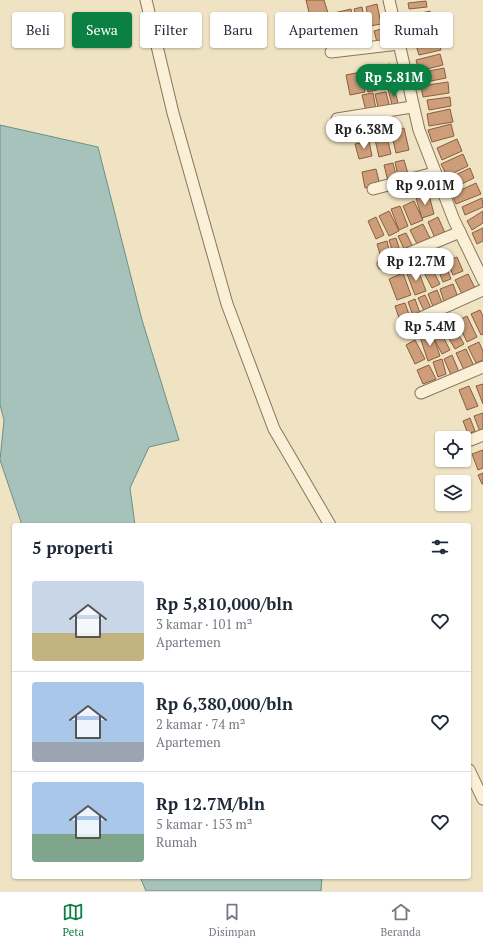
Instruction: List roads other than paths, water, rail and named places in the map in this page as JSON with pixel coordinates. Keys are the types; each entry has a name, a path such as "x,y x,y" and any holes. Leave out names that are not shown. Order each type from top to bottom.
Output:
{"street":[{"path":"146,0 173,113 227,304 274,429 329,523"},
{"path":"389,0 392,12"},
{"path":"331,52 380,46"},
{"path":"400,48 412,107 434,172 483,280"},
{"path":"337,119 412,107"},
{"path":"373,190 434,172"},
{"path":"383,264 460,232"},
{"path":"407,324 483,290"},
{"path":"421,393 483,367"},
{"path":"471,440 483,435"},
{"path":"471,774 483,799"}],"water":[{"path":"0,125 98,147 142,320 179,440 149,447 130,488 135,523 21,523 0,460 4,420 0,405"},
{"path":"141,879 322,879 321,891 146,891"}]}
